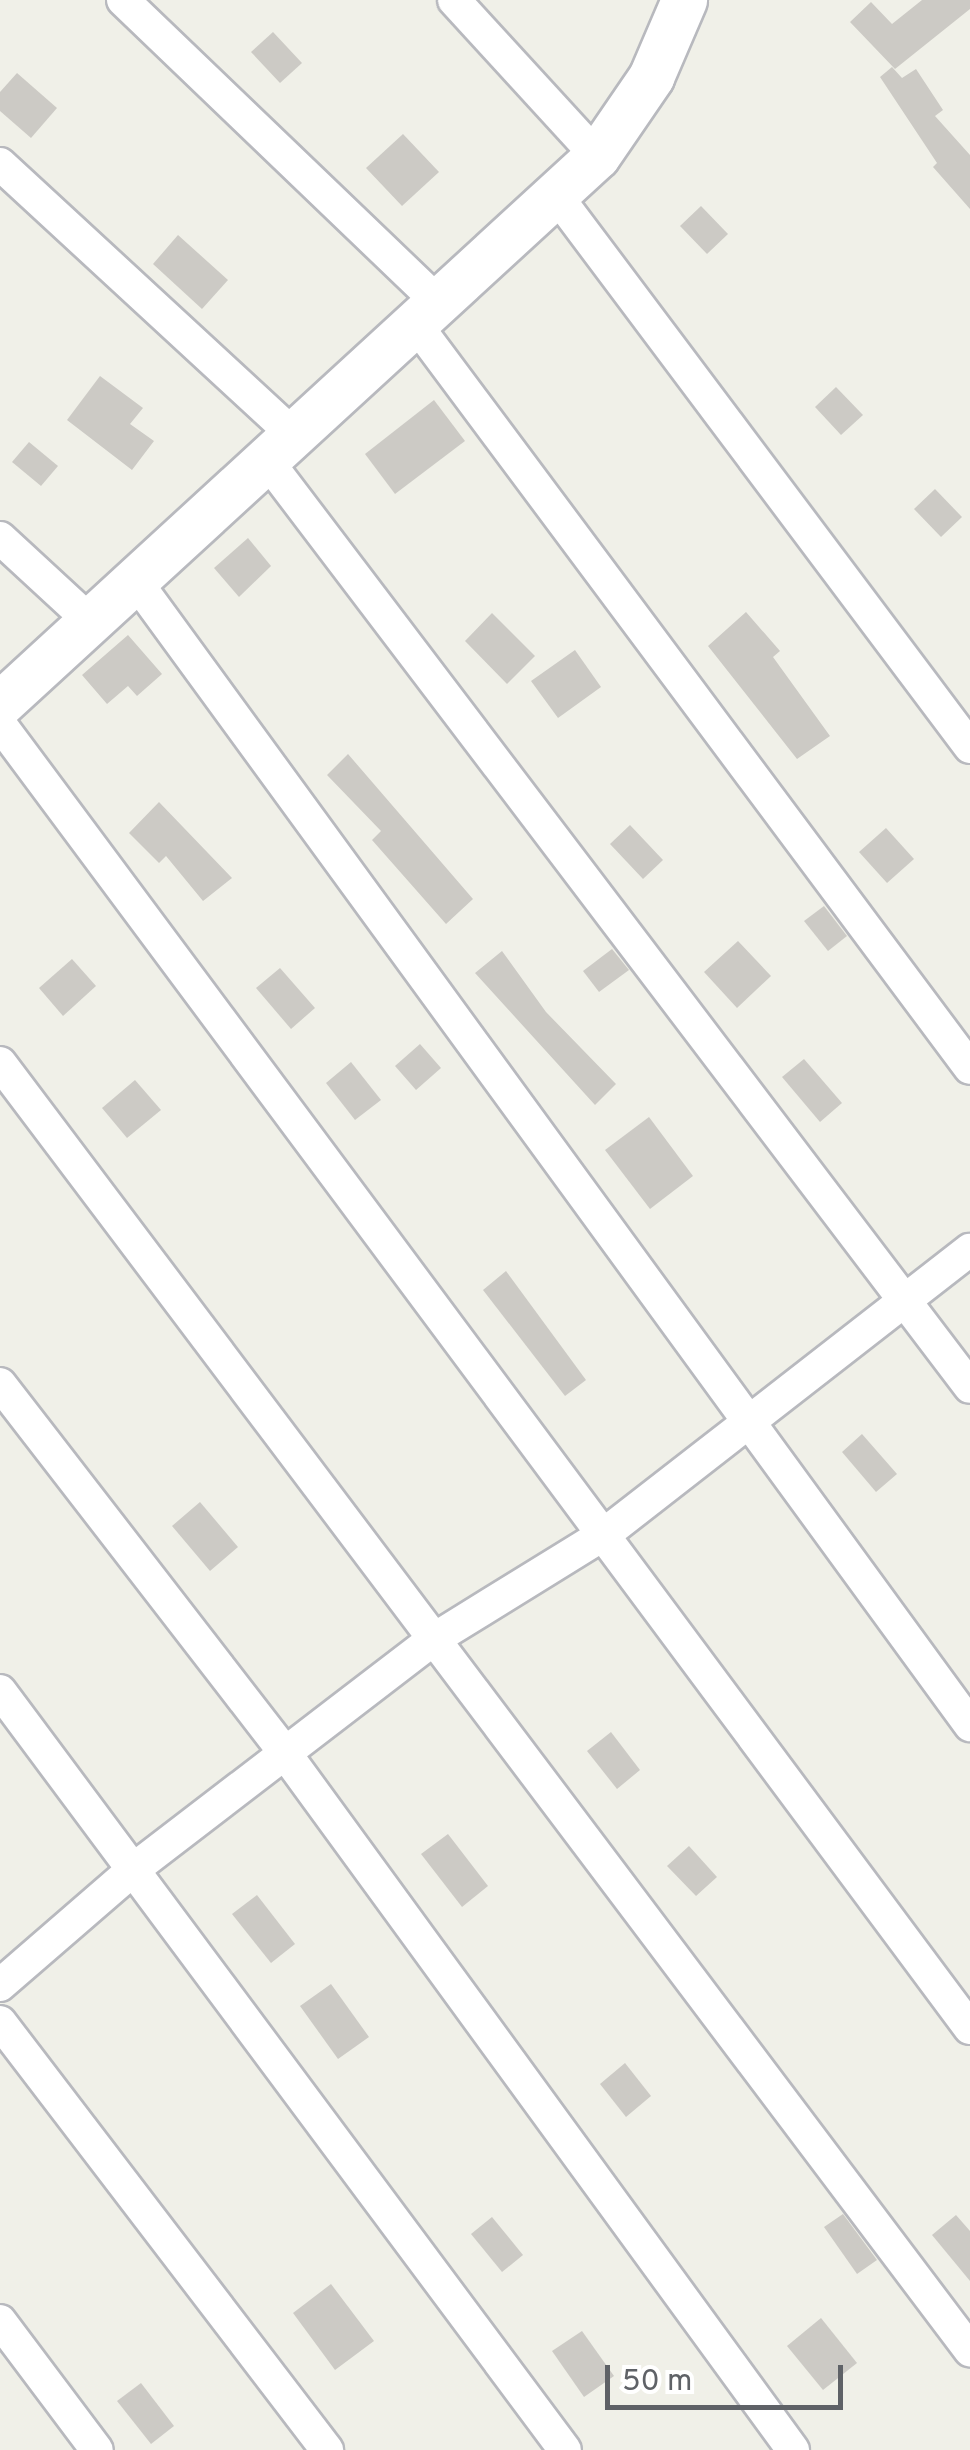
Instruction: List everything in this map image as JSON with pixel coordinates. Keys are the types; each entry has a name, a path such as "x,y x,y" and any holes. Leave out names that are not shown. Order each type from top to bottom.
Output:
{"street":[{"path":"122,0 429,315 970,1068"},
{"path":"454,0 597,156"},
{"path":"0,704 429,315 597,156 651,77 684,0"},
{"path":"0,164 281,448 970,1386"},
{"path":"556,195 970,747"},
{"path":"0,538 92,623"},
{"path":"137,583 748,1429 970,1725"},
{"path":"0,724 606,1533 970,2028"},
{"path":"0,1064 431,1641 970,2350"},
{"path":"0,1985 134,1870 287,1756 431,1641 606,1533 748,1429 905,1298 970,1250"},
{"path":"0,1384 287,1756 793,2450"},
{"path":"0,1691 565,2450"},
{"path":"0,2022 328,2450"},
{"path":"0,2321 96,2450"}],"building":[{"path":"922,0 970,0 970,9 895,69 850,22 871,2 892,24"},
{"path":"273,32 302,63 280,83 251,52"},
{"path":"892,67 902,78 916,69 943,110 935,116 970,155 970,209 933,167 937,163 880,77"},
{"path":"17,73 57,108 31,138 0,111 0,92"},
{"path":"403,134 439,172 402,206 366,168"},
{"path":"701,206 728,234 707,254 680,226"},
{"path":"178,235 228,280 202,309 153,264"},
{"path":"100,376 143,408 130,424 154,441 132,470 67,420"},
{"path":"836,387 863,415 841,435 815,407"},
{"path":"434,400 465,441 395,494 365,454"},
{"path":"29,442 58,466 41,486 12,462"},
{"path":"935,489 962,517 941,537 914,509"},
{"path":"248,538 271,566 239,597 214,568"},
{"path":"746,612 780,651 773,657 830,736 797,759 708,646"},
{"path":"492,613 535,656 507,684 465,641"},
{"path":"128,635 162,674 137,696 128,686 107,704 82,675"},
{"path":"575,650 601,687 558,718 531,681"},
{"path":"348,754 473,899 446,924 372,840 381,831 327,775"},
{"path":"159,802 232,878 203,901 166,856 159,863 129,833"},
{"path":"630,825 663,860 643,879 610,844"},
{"path":"886,828 914,859 887,883 859,852"},
{"path":"824,906 847,936 828,951 804,921"},
{"path":"738,941 771,976 737,1008 704,972"},
{"path":"612,949 629,970 599,992 583,971"},
{"path":"502,951 546,1012 616,1084 595,1105 475,973"},
{"path":"72,959 96,986 63,1016 39,988"},
{"path":"280,968 315,1008 291,1029 256,988"},
{"path":"420,1044 441,1068 416,1090 395,1066"},
{"path":"804,1059 842,1103 820,1122 782,1077"},
{"path":"351,1062 381,1100 355,1120 326,1083"},
{"path":"135,1080 161,1110 127,1138 102,1108"},
{"path":"649,1117 693,1176 650,1209 605,1150"},
{"path":"506,1271 586,1380 565,1396 483,1290"},
{"path":"862,1434 897,1474 876,1492 842,1452"},
{"path":"200,1502 238,1547 210,1571 172,1526"},
{"path":"611,1732 640,1770 617,1789 587,1751"},
{"path":"448,1834 488,1886 462,1907 421,1854"},
{"path":"689,1846 717,1877 696,1896 667,1866"},
{"path":"257,1895 295,1944 271,1963 232,1914"},
{"path":"331,1984 369,2037 338,2059 300,2006"},
{"path":"625,2063 651,2096 626,2117 600,2084"},
{"path":"843,2214 877,2260 857,2274 824,2227"},
{"path":"956,2215 970,2231 970,2281 932,2235"},
{"path":"492,2217 523,2255 502,2272 471,2234"},
{"path":"331,2284 374,2341 335,2370 293,2313"},
{"path":"821,2318 857,2363 823,2390 787,2346"},
{"path":"582,2331 614,2376 584,2397 552,2351"},
{"path":"141,2383 174,2426 151,2444 117,2401"}]}
